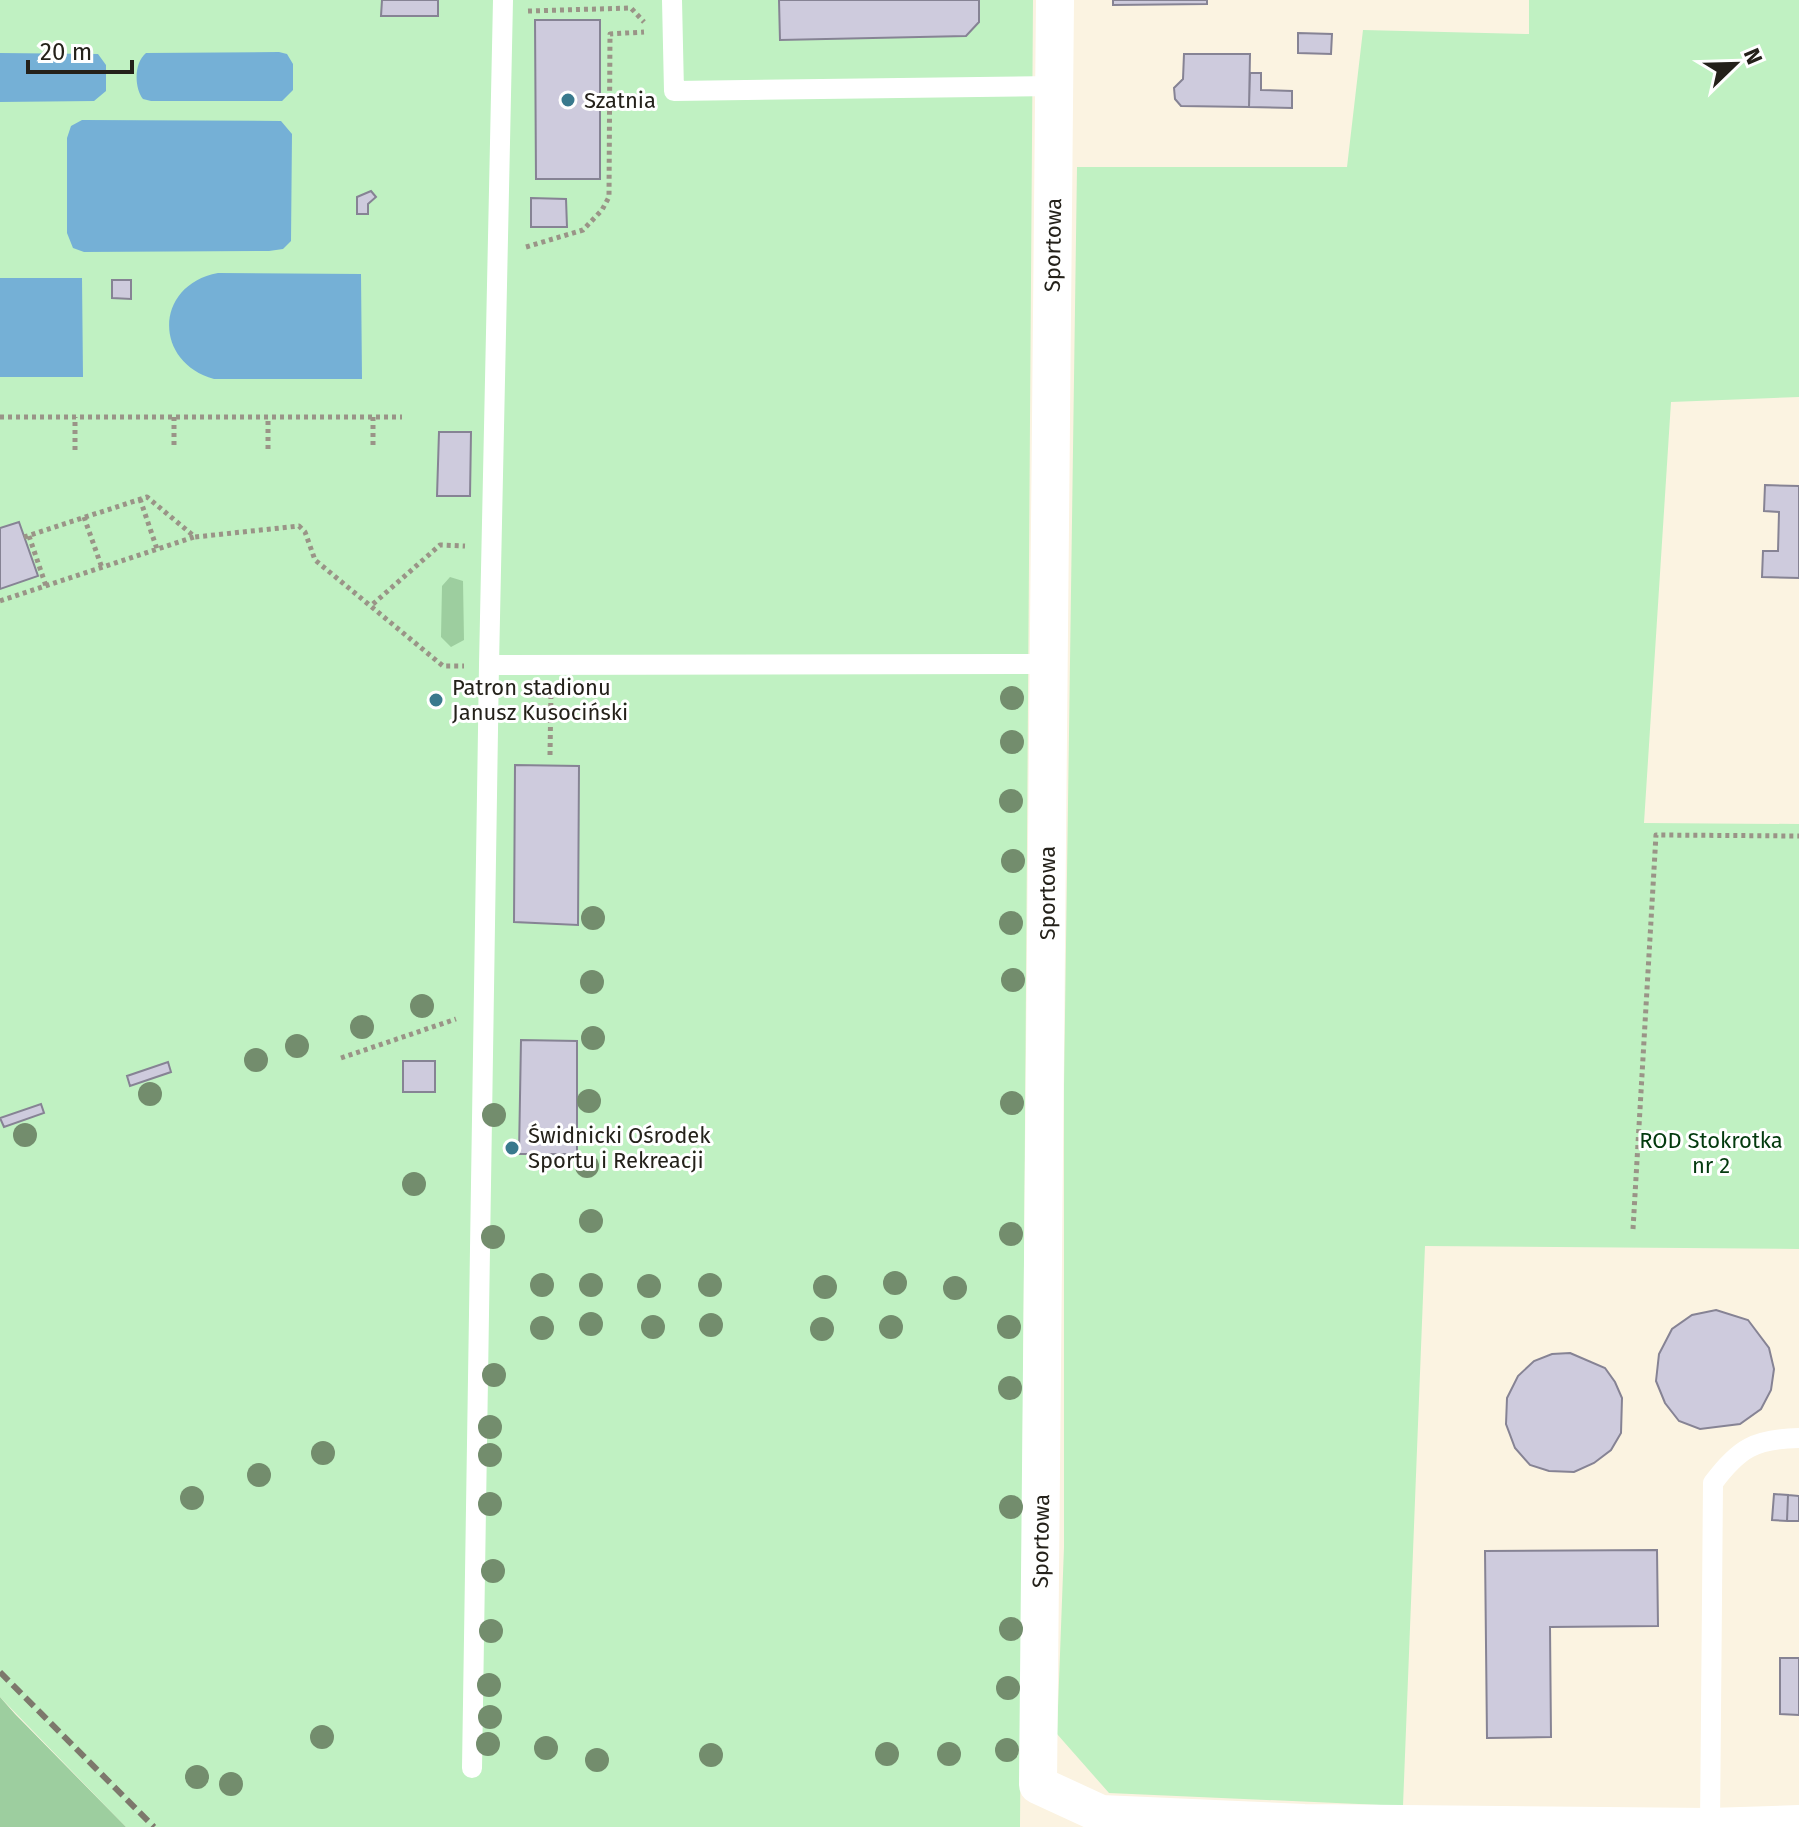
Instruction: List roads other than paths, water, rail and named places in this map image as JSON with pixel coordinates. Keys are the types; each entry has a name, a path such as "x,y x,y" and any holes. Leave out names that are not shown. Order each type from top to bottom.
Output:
{"street":[{"name":"Sportowa","path":"1055,0 1038,1785 1101,1814 1304,1823 1710,1827"},
{"path":"1710,1827 1799,1824"}],"lane":[{"path":"672,0 674,91 1055,86"},
{"path":"472,1768 491,546 503,6"},
{"path":"489,665 1047,664"},
{"path":"1710,1827 1713,1483 1734,1454 1770,1439 1799,1438"}],"water":[{"path":"0,53 98,54 106,65 106,91 94,101 0,102"},
{"path":"146,53 287,54 293,64 293,90 282,101 151,101 143,99 138,88 137,69"},
{"path":"82,120 281,121 292,134 291,241 283,249 269,251 84,252 73,248 67,233 67,138 71,126"},
{"path":"218,273 361,274 362,379 214,379 194,370 180,357 172,341 169,324 173,307 182,292 197,280"},
{"path":"0,278 82,278 83,377 0,377"}],"railway":[{"path":"0,1672 154,1827"}],"place":[{"name":"Szatnia","path":"568,100"},
{"name":"Patron stadionu Janusz Kusociński","path":"436,700"},
{"name":"Świdnicki Ośrodek Sportu i Rekreacji","path":"512,1148"}],"park label":[{"name":"ROD Stokrotka nr 2","path":"1711,1152"}]}
